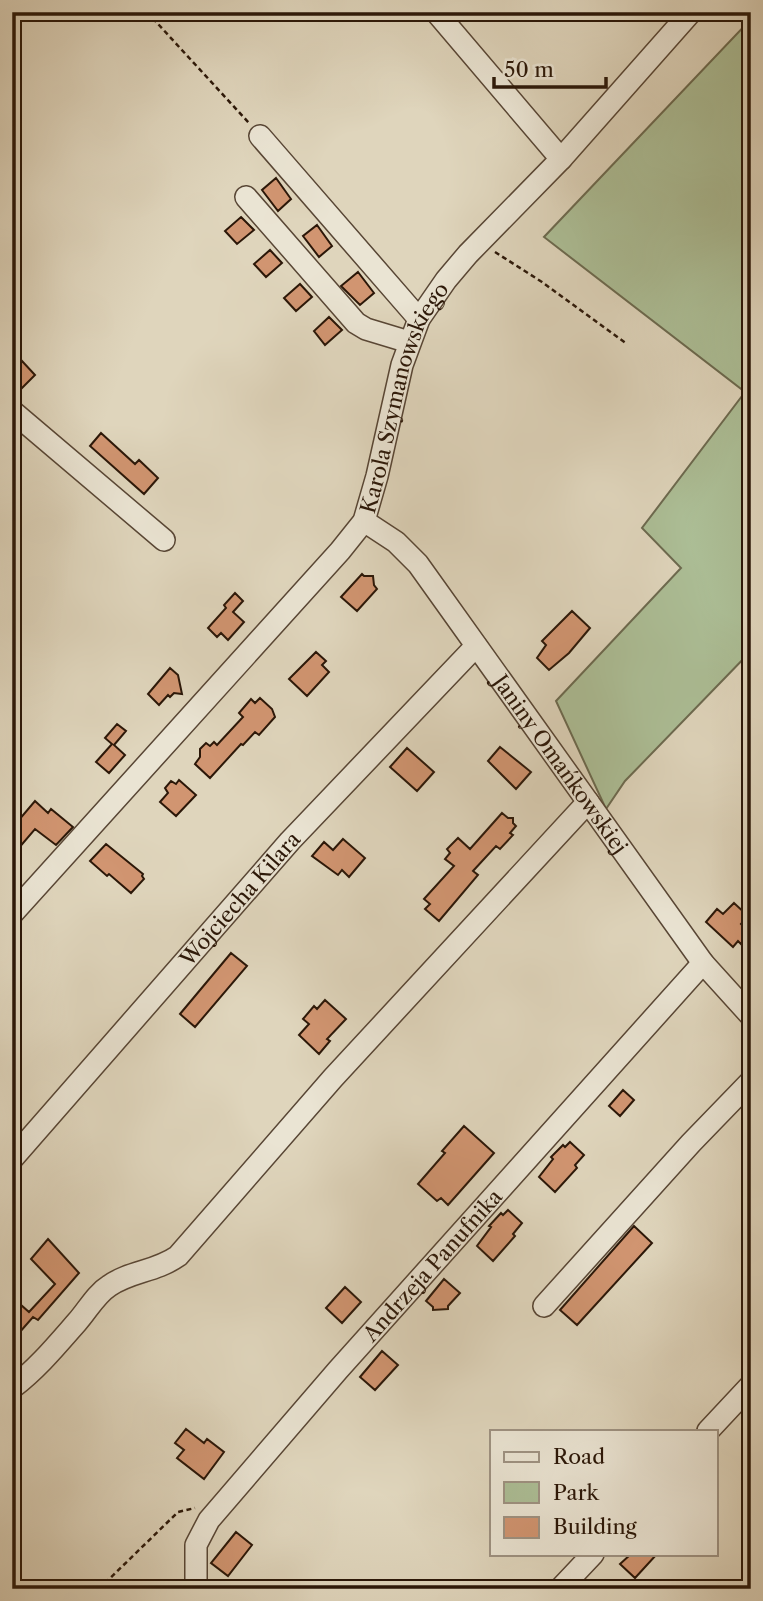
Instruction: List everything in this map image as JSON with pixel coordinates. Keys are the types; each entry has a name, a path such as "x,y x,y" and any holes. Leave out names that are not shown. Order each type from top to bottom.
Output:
{"street":[{"path":"436,12 561,159"},
{"name":"Karola Szymanowskiego","path":"12,914 340,551 364,521 402,365 419,319 446,280 561,159 691,12"},
{"path":"260,135 419,319"},
{"path":"246,197 356,323 366,329 409,342"},
{"path":"12,411 164,540"},
{"name":"Janiny Omańkowskiej","path":"364,521 396,542 418,564 703,963 746,1001"},
{"name":"Wojciecha Kilara","path":"12,1159 290,841 477,646"},
{"path":"12,1388 34,1371 106,1287 124,1277 166,1264 177,1256 333,1078 587,802"},
{"name":"Andrzeja Panufnika","path":"196,1586 196,1545 209,1520 347,1359 703,963"},
{"path":"544,1306 691,1143 751,1081"},
{"path":"709,1430 751,1385"},
{"path":"560,1589 591,1556"}],"path":[{"path":"147,12 260,135"},
{"path":"480,242 542,282 627,344"},
{"path":"99,1589 178,1512 194,1508 219,1510"}],"green space":[{"path":"751,19 751,651 625,781 606,809 556,701 681,568 642,528 745,392 544,237"}],"building":[{"path":"276,178 291,199 278,211 262,190"},
{"path":"241,217 254,230 237,244 225,231"},
{"path":"317,225 332,246 319,257 303,236"},
{"path":"270,250 282,263 266,277 254,264"},
{"path":"358,272 374,293 360,305 341,286"},
{"path":"300,284 312,297 296,311 284,298"},
{"path":"329,317 342,330 325,345 314,331"},
{"path":"22,361 35,375 12,398 12,371"},
{"path":"101,433 135,464 139,460 158,478 144,494 90,446"},
{"path":"362,574 373,576 377,589 357,611 341,597"},
{"path":"235,593 243,601 233,612 244,622 228,640 221,633 217,637 208,628"},
{"path":"572,611 590,628 569,653 549,670 537,658 546,645 542,641"},
{"path":"316,652 326,661 322,665 329,672 307,696 289,679"},
{"path":"170,668 178,675 182,694 174,693 170,697 168,695 159,705 148,694"},
{"path":"260,698 272,709 275,717 259,735 255,732 241,744 210,778 195,764 200,757 200,749 206,743 210,746 214,742 217,745 243,717 239,713 251,699 255,703"},
{"path":"117,724 126,731 114,745 125,755 109,773 96,762 112,744 105,738"},
{"path":"500,747 531,772 516,789 488,761"},
{"path":"407,748 434,772 417,791 390,767"},
{"path":"179,780 196,795 176,816 160,802 168,793 165,788 171,781 176,784"},
{"path":"35,801 48,813 51,809 73,827 56,845 35,829 12,856 12,828"},
{"path":"502,813 513,818 516,826 510,833 513,835 500,849 496,846 473,871 478,875 439,921 425,909 430,904 424,899 454,866 445,859 450,853 447,849 458,838 470,849"},
{"path":"343,839 365,858 349,877 342,870 338,875 312,856 324,842 333,850"},
{"path":"106,844 143,874 144,879 131,893 90,861"},
{"path":"734,903 748,916 741,924 751,934 741,944 738,941 733,947 706,922 717,909 723,914"},
{"path":"231,953 247,966 195,1027 180,1014"},
{"path":"325,1000 346,1019 327,1039 330,1041 319,1054 299,1035 309,1024 303,1019 314,1006 317,1009"},
{"path":"623,1090 634,1100 620,1116 609,1106"},
{"path":"464,1126 494,1153 448,1205 441,1198 437,1201 418,1184"},
{"path":"570,1142 584,1155 575,1165 577,1168 555,1192 539,1177 553,1159 551,1157"},
{"path":"508,1210 522,1223 513,1234 515,1236 493,1261 477,1246 491,1227 489,1226 501,1213 503,1215"},
{"path":"634,1226 652,1243 577,1325 560,1310"},
{"path":"48,1239 79,1273 38,1320 33,1317 12,1341 12,1297 29,1312 55,1284 31,1259"},
{"path":"444,1279 460,1293 448,1309 433,1310 426,1301"},
{"path":"345,1287 361,1302 342,1323 326,1308"},
{"path":"382,1351 398,1365 375,1390 360,1377"},
{"path":"186,1429 204,1443 207,1439 224,1452 204,1479 177,1458 184,1450 175,1443"},
{"path":"236,1532 252,1545 228,1576 211,1563"},
{"path":"629,1556 655,1556 635,1578 620,1564"}]}
